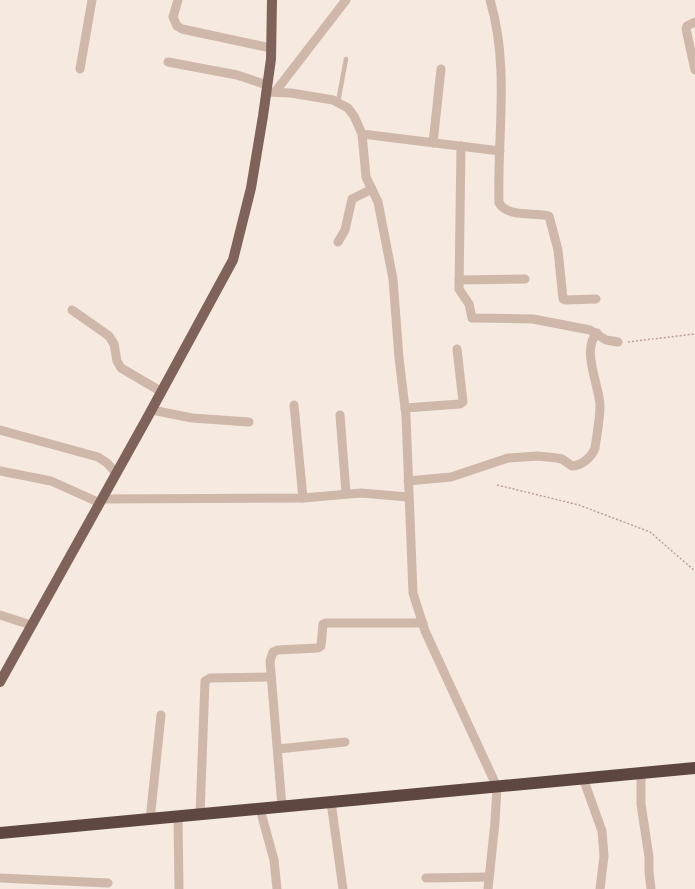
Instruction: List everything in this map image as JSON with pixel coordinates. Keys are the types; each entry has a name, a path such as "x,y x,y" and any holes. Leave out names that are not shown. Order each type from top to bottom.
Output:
{"highway":[{"path":"0,833 178,818 695,768"}],"main road":[{"path":"0,682 162,392 233,260 251,188 270,90 272,0"}],"street":[{"path":"80,69 92,0"},
{"path":"176,0 173,17 177,26 182,29 271,48"},
{"path":"270,90 346,0"},
{"path":"490,0 497,24 501,46 501,132 498,176 499,203 501,206 518,213 549,216 558,250 563,299 596,299"},
{"path":"695,22 687,26 686,29 695,70"},
{"path":"168,62 237,75 270,90 334,100 348,108 354,116 362,134 366,177 378,202 393,279 399,358 405,408 412,585 423,624 496,787 495,822 488,889"},
{"path":"433,143 441,69"},
{"path":"362,134 500,151"},
{"path":"461,146 459,280 460,292 469,304 472,318 533,319 597,333 606,340 618,342"},
{"path":"338,242 345,230 352,199 372,189"},
{"path":"459,280 525,279"},
{"path":"72,310 110,336 114,344 117,361 121,368 162,392"},
{"path":"408,481 451,477 514,457 557,458 562,459 572,466 581,465 594,452 595,448 600,403 593,373 591,342 597,333"},
{"path":"405,408 460,404 463,402 457,349"},
{"path":"294,405 303,498"},
{"path":"152,410 192,418 249,422"},
{"path":"340,415 346,493"},
{"path":"0,430 98,457 108,463 116,473"},
{"path":"0,471 51,481 101,501 303,498 346,493 408,497"},
{"path":"0,615 31,625"},
{"path":"282,807 270,661 273,652 278,650 318,648 321,646 323,624 423,624"},
{"path":"200,815 205,681 210,678 271,677"},
{"path":"150,820 161,715"},
{"path":"278,749 345,742"},
{"path":"641,773 641,804 649,858 651,889"},
{"path":"583,778 602,831 604,856 600,889"},
{"path":"331,802 343,889"},
{"path":"260,809 274,860 277,889"},
{"path":"178,818 179,889"},
{"path":"426,878 489,876"},
{"path":"0,878 108,883"}],"lane":[{"path":"338,102 346,59"}],"path":[{"path":"618,342 639,342 694,334"},
{"path":"497,484 579,505 650,532 695,571"}]}
